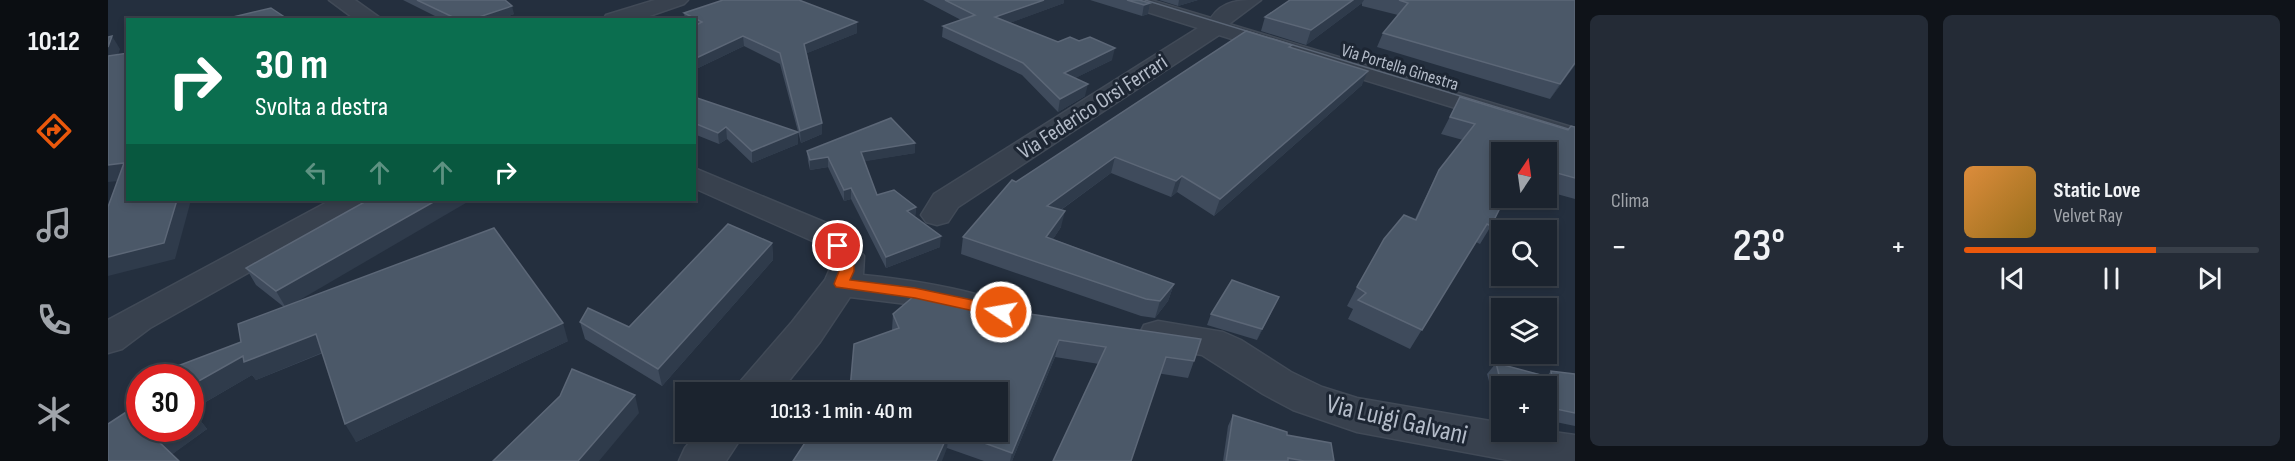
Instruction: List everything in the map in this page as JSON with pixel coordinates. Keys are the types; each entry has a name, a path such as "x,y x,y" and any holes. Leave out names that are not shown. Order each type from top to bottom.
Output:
{"street":[{"path":"340,0 369,18"},
{"path":"619,18 677,0"},
{"path":"1129,0 1220,21"},
{"path":"1173,0 1220,21"},
{"name":"Via Federico Orsi Ferrari","path":"937,215 945,201 1250,0"},
{"name":"Via Portella Ginestra","path":"1220,21 1575,120"},
{"name":"Via Portella Ginestra","path":"1220,21 1575,137"},
{"path":"696,178 829,236 847,256 847,271 841,284 806,332 764,382"},
{"path":"108,339 137,319 352,201"},
{"path":"841,284 915,293 1001,312"},
{"name":"Via Luigi Galvani","path":"1128,330 1209,342 1227,350 1277,383 1308,399 1357,415 1575,454"},
{"path":"701,461 715,442"}],"building":[{"path":"417,0 505,0 512,6 476,18 455,18"},
{"path":"723,0 799,0 857,22 804,44 822,123 800,131 780,53 743,36 696,58 696,25 702,22 684,13"},
{"path":"945,0 1044,0 995,17 1058,42 1070,37 1079,41 1090,37 1115,48 1064,73 1088,84 1060,99 1023,63 943,26 975,15"},
{"path":"1127,0 1139,0 1150,3 1144,5"},
{"path":"1290,0 1353,0 1311,30 1265,17"},
{"path":"1399,0 1575,0 1575,63 1560,84 1383,33 1408,3"},
{"path":"271,8 286,18 229,18"},
{"path":"1246,31 1292,45 1289,47 1368,71 1220,199 1182,176 1176,181 1115,157 1047,206 1065,211 1046,237 1174,284 1160,301 1146,299 963,237 1012,180 1016,182"},
{"path":"126,53 126,201 177,201 164,243 108,257 108,207 124,163 108,165 108,56"},
{"path":"1460,97 1568,130 1571,126 1575,127 1575,178 1557,173 1557,142 1491,142 1491,208 1500,208 1494,220 1491,220 1491,226 1487,224 1422,330 1358,300 1366,293 1357,287 1384,239 1404,215 1416,220 1439,170 1475,124 1450,117"},
{"path":"696,98 798,132 752,151 726,127 718,133 696,124"},
{"path":"891,118 915,143 861,152 877,195 894,190 916,207 907,211 941,236 886,257 851,188 844,190 828,157 810,160 807,151"},
{"path":"366,201 435,201 276,291 246,268"},
{"path":"728,224 772,243 658,369 580,322 588,308 629,327"},
{"path":"494,228 563,323 345,424 316,334 244,362 243,356 204,378 204,364 183,364 241,342 238,324"},
{"path":"1232,280 1279,297 1262,329 1211,314"},
{"path":"920,291 1003,310 1201,339 1194,361 1166,357 1131,461 1053,461 1106,347 1059,340 1012,453 982,442 1008,442 1008,382 851,382 854,344 899,328 893,314"},
{"path":"1496,364 1545,376 1499,376"},
{"path":"572,369 635,395 578,461 493,461 560,396"},
{"path":"1551,371 1575,374 1575,413 1557,409 1557,376 1552,376"},
{"path":"126,412 126,442 159,442 179,461 108,461 108,424"},
{"path":"1233,415 1287,432 1287,435 1331,443 1334,461 1304,461 1288,458 1288,461 1226,461"},
{"path":"805,442 945,442 936,461 793,461"}],"tram line":[{"path":"1145,0 1575,131"}],"route":[{"path":"838,246 847,256 847,271 841,284 875,290 915,293 1001,312"}]}
